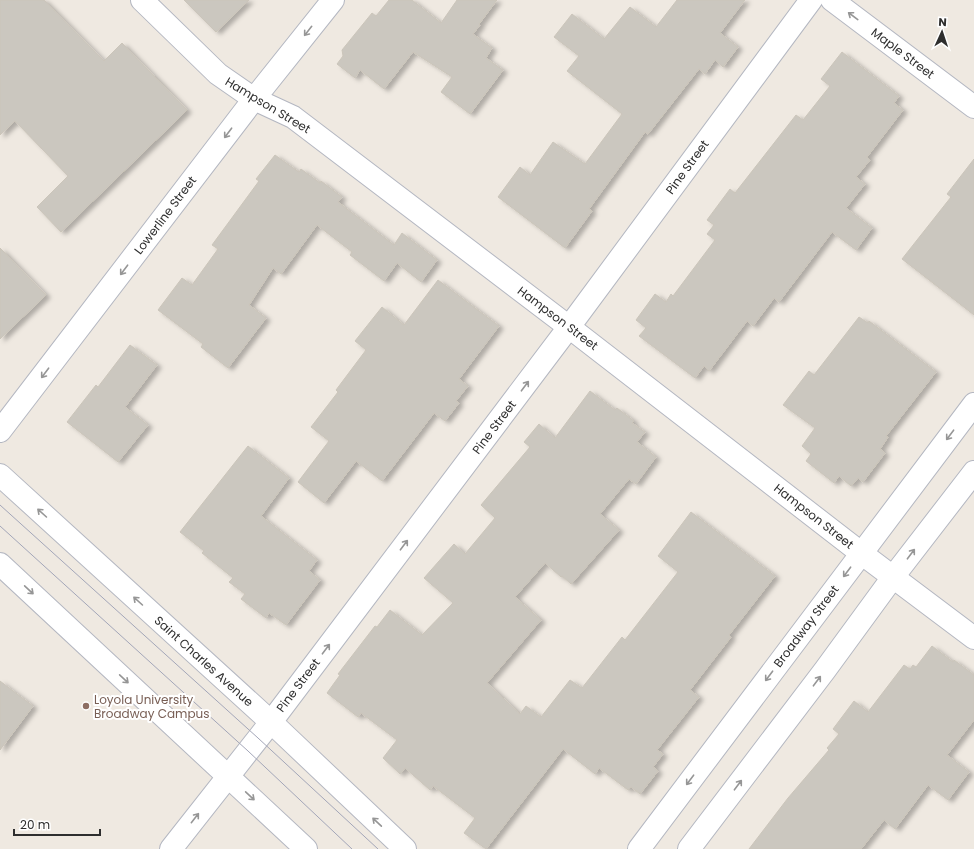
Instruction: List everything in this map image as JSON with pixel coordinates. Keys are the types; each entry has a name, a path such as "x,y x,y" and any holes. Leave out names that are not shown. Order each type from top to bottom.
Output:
{"street":[{"name":"Hampson Street","path":"142,0 218,74 254,99 293,117 570,327 861,553 974,638"},
{"name":"Lowerline Street","path":"0,431 254,99 333,0"},
{"name":"Pine Street","path":"171,849 271,722 570,327 811,0"},
{"name":"Maple Street","path":"832,0 974,107"},
{"name":"Broadway Street","path":"639,849 974,404"},
{"path":"689,849 826,670 893,577 974,472"},
{"name":"Saint Charles Avenue","path":"0,475 271,722 405,849"},
{"path":"0,564 306,849"}],"building":[{"path":"0,0 44,0 104,61 122,43 187,110 61,232 37,207 68,176 15,121 0,135"},
{"path":"184,0 249,0 216,32"},
{"path":"389,0 412,0 441,23 457,0 497,0 473,34 492,48 486,58 503,70 470,114 441,92 452,77 413,52 384,89 360,70 355,78 337,64 343,56 342,50 372,13 376,16"},
{"path":"677,0 745,0 720,33 738,47 723,67 715,60 705,74 699,69 648,134 645,132 589,209 592,211 565,248 498,197 520,167 530,175 553,142 585,164 622,114 567,71 579,56 554,37 572,14 604,39 630,7 656,27"},
{"path":"842,52 899,96 894,103 903,110 867,157 870,160 856,177 865,184 846,208 872,228 856,250 832,232 779,302 774,298 753,326 747,321 709,371 704,366 695,378 639,336 646,328 636,320 655,294 666,302 671,294 673,296 715,240 707,234 714,225 707,220 730,189 735,193 796,115 803,120 830,86 821,79"},
{"path":"275,155 299,172 301,169 320,183 321,181 342,197 338,202 394,245 402,233 437,260 421,282 397,263 384,281 350,255 352,252 317,225 281,274 273,268 249,305 266,318 228,368 201,347 203,344 158,310 182,278 192,285 218,249 212,245 259,181 256,179"},
{"path":"974,159 974,315 902,259 951,197 947,194"},
{"path":"0,248 46,295 0,339"},
{"path":"438,280 499,326 459,379 468,386 456,401 459,403 445,421 434,413 382,481 356,461 324,503 298,482 329,441 311,427 338,392 336,390 366,350 355,341 382,307 404,325"},
{"path":"859,317 868,323 869,321 936,372 886,436 888,437 880,449 885,453 863,482 858,478 851,486 839,476 834,483 806,461 811,454 802,446 815,428 783,405 809,371 814,375"},
{"path":"130,345 157,365 125,407 148,425 118,462 67,422 96,385 98,387"},
{"path":"590,391 615,410 617,408 634,421 632,423 645,432 637,442 656,457 636,484 629,479 600,514 619,530 571,584 545,563 515,597 541,620 487,683 520,714 526,706 541,717 570,680 582,688 622,637 625,640 678,572 658,556 691,512 775,576 729,635 731,637 690,690 699,697 657,750 663,754 653,767 658,771 640,794 631,787 628,790 599,768 595,774 563,749 486,849 464,833 475,818 433,786 430,790 405,768 400,774 383,758 397,740 361,713 358,717 327,693 340,675 338,674 375,626 377,627 390,610 422,635 453,603 424,578 454,544 465,554 495,518 481,505 530,447 524,442 539,424 555,438"},
{"path":"248,446 289,478 261,516 317,560 309,571 320,580 286,625 269,613 266,618 241,599 245,594 229,582 233,578 202,553 204,551 180,532"},
{"path":"932,646 953,662 954,660 974,675 974,720 947,755 969,772 948,800 928,785 895,829 884,820 861,849 749,849 788,798 829,750 827,748 839,734 833,729 854,701 868,712 904,665 910,669 913,665 916,667"},
{"path":"0,681 33,706 0,750"}],"tram line":[{"path":"0,505 258,738 378,849"},
{"path":"0,526 248,751 352,849"}],"place":[{"name":"Loyola University Broadway Campus","path":"86,706"}]}
